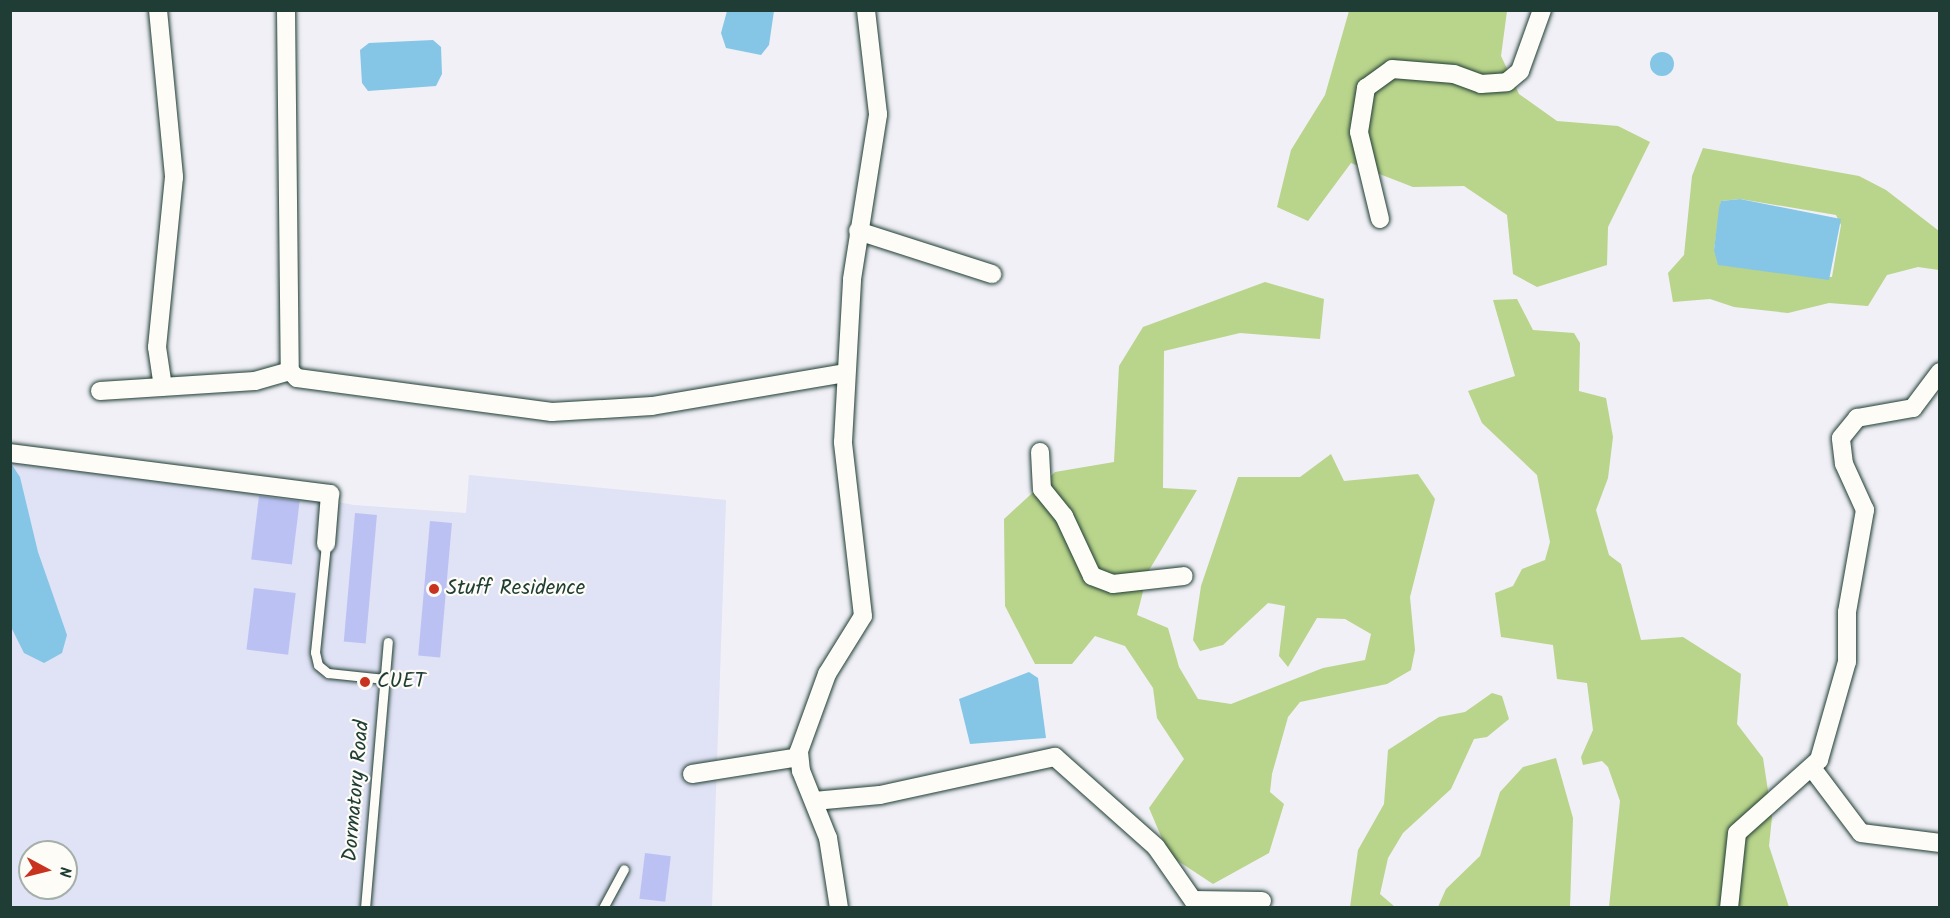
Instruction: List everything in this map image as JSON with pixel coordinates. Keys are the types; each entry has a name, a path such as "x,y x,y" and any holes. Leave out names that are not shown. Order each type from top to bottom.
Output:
{"street":[{"path":"158,10 174,177 157,347 163,387"},
{"path":"286,10 290,371 297,378 339,388 461,396 552,411 652,405 846,373"},
{"path":"839,908 828,838 799,757 807,720 827,674 863,616 843,442 846,373 858,231 878,114 866,10"},
{"path":"1380,219 1359,132 1366,88 1392,69 1454,74 1481,84 1506,82 1520,71 1542,10"},
{"path":"858,231 992,274"},
{"path":"100,391 255,381 290,371"},
{"path":"1729,908 1737,832 1812,768 1827,740 1849,651 1847,612 1865,510 1845,465 1841,438 1857,418 1913,408 1940,372"},
{"path":"1040,452 1042,489 1064,516 1092,576 1113,584 1184,576"},
{"path":"10,453 330,494 326,544"},
{"path":"692,774 799,757"},
{"path":"814,801 880,795 1055,757 1156,847 1192,900 1262,902"},
{"path":"1812,768 1861,833 1940,843"}],"lane":[{"path":"326,544 315,652 318,664 328,673 385,679"},
{"name":"Dormatory Road","path":"365,908 388,642"},
{"path":"603,908 624,869"}],"shaded area":[{"name":"CUET","path":"10,443 354,505 466,513 469,475 726,500 712,907 11,907"}],"green space":[{"path":"1349,11 1507,11 1501,56 1519,94 1557,121 1618,126 1650,142 1608,227 1607,265 1537,287 1513,274 1507,215 1464,186 1413,187 1351,163 1308,221 1277,207 1291,150 1325,95"},
{"path":"1703,148 1859,176 1886,190 1939,231 1939,270 1918,267 1887,275 1868,306 1829,303 1788,313 1734,307 1710,299 1673,302 1668,273 1684,255 1692,176","holes":["1740,199 1836,215 1841,225 1832,277 1788,273 1714,250 1721,201"]},
{"path":"1265,282 1324,299 1320,339 1240,333 1164,351 1163,488 1197,490 1148,572 1137,615 1168,628 1179,667 1198,699 1231,704 1323,668 1365,660 1371,634 1345,619 1317,618 1288,667 1279,656 1285,606 1268,603 1223,645 1200,651 1193,640 1201,586 1238,477 1300,477 1331,454 1344,481 1418,474 1435,499 1410,597 1415,650 1411,670 1387,684 1300,702 1288,717 1272,774 1270,792 1284,804 1269,853 1213,884 1169,855 1149,808 1184,759 1157,718 1153,688 1125,646 1095,636 1072,664 1035,664 1005,606 1004,519 1055,472 1114,462 1119,366 1143,327"},
{"path":"1517,299 1533,330 1574,333 1580,343 1579,391 1606,398 1613,437 1608,478 1596,510 1609,555 1621,564 1641,640 1683,637 1741,674 1737,724 1763,758 1772,817 1769,846 1789,907 1609,907 1620,801 1608,767 1602,761 1583,765 1581,757 1593,730 1587,683 1557,679 1553,645 1501,637 1495,593 1513,586 1522,569 1545,560 1550,542 1537,475 1482,423 1468,391 1515,376 1493,300"},
{"path":"1492,693 1502,696 1509,719 1487,737 1474,739 1451,789 1403,833 1388,858 1380,894 1395,907 1350,907 1358,850 1384,804 1388,750 1439,717 1465,712"},
{"path":"1556,758 1573,818 1570,907 1438,907 1446,889 1480,856 1500,792 1523,767"}],"water":[{"path":"727,11 774,11 769,45 761,55 726,48 721,33"},
{"path":"433,40 441,47 442,74 436,86 368,91 362,83 360,50 369,43"},
{"path":"1662,52 1670,56 1674,64 1670,72 1662,76 1654,72 1650,64 1654,56"},
{"path":"1740,199 1841,219 1829,280 1718,265 1714,250 1721,201"},
{"path":"10,462 20,477 38,552 67,635 62,653 44,663 24,653 11,627"},
{"path":"1029,672 1038,678 1046,738 970,744 959,699"}],"building":[{"path":"259,496 300,501 292,565 251,560"},
{"path":"355,513 377,515 366,643 344,642"},
{"name":"Stuff Residence","path":"430,521 452,523 440,657 418,655"},
{"path":"254,588 296,593 288,655 246,650"},
{"path":"645,853 671,856 665,902 639,899"}],"place":[{"name":"Stuff Residence","path":"434,589"},
{"name":"CUET","path":"365,682"}]}
